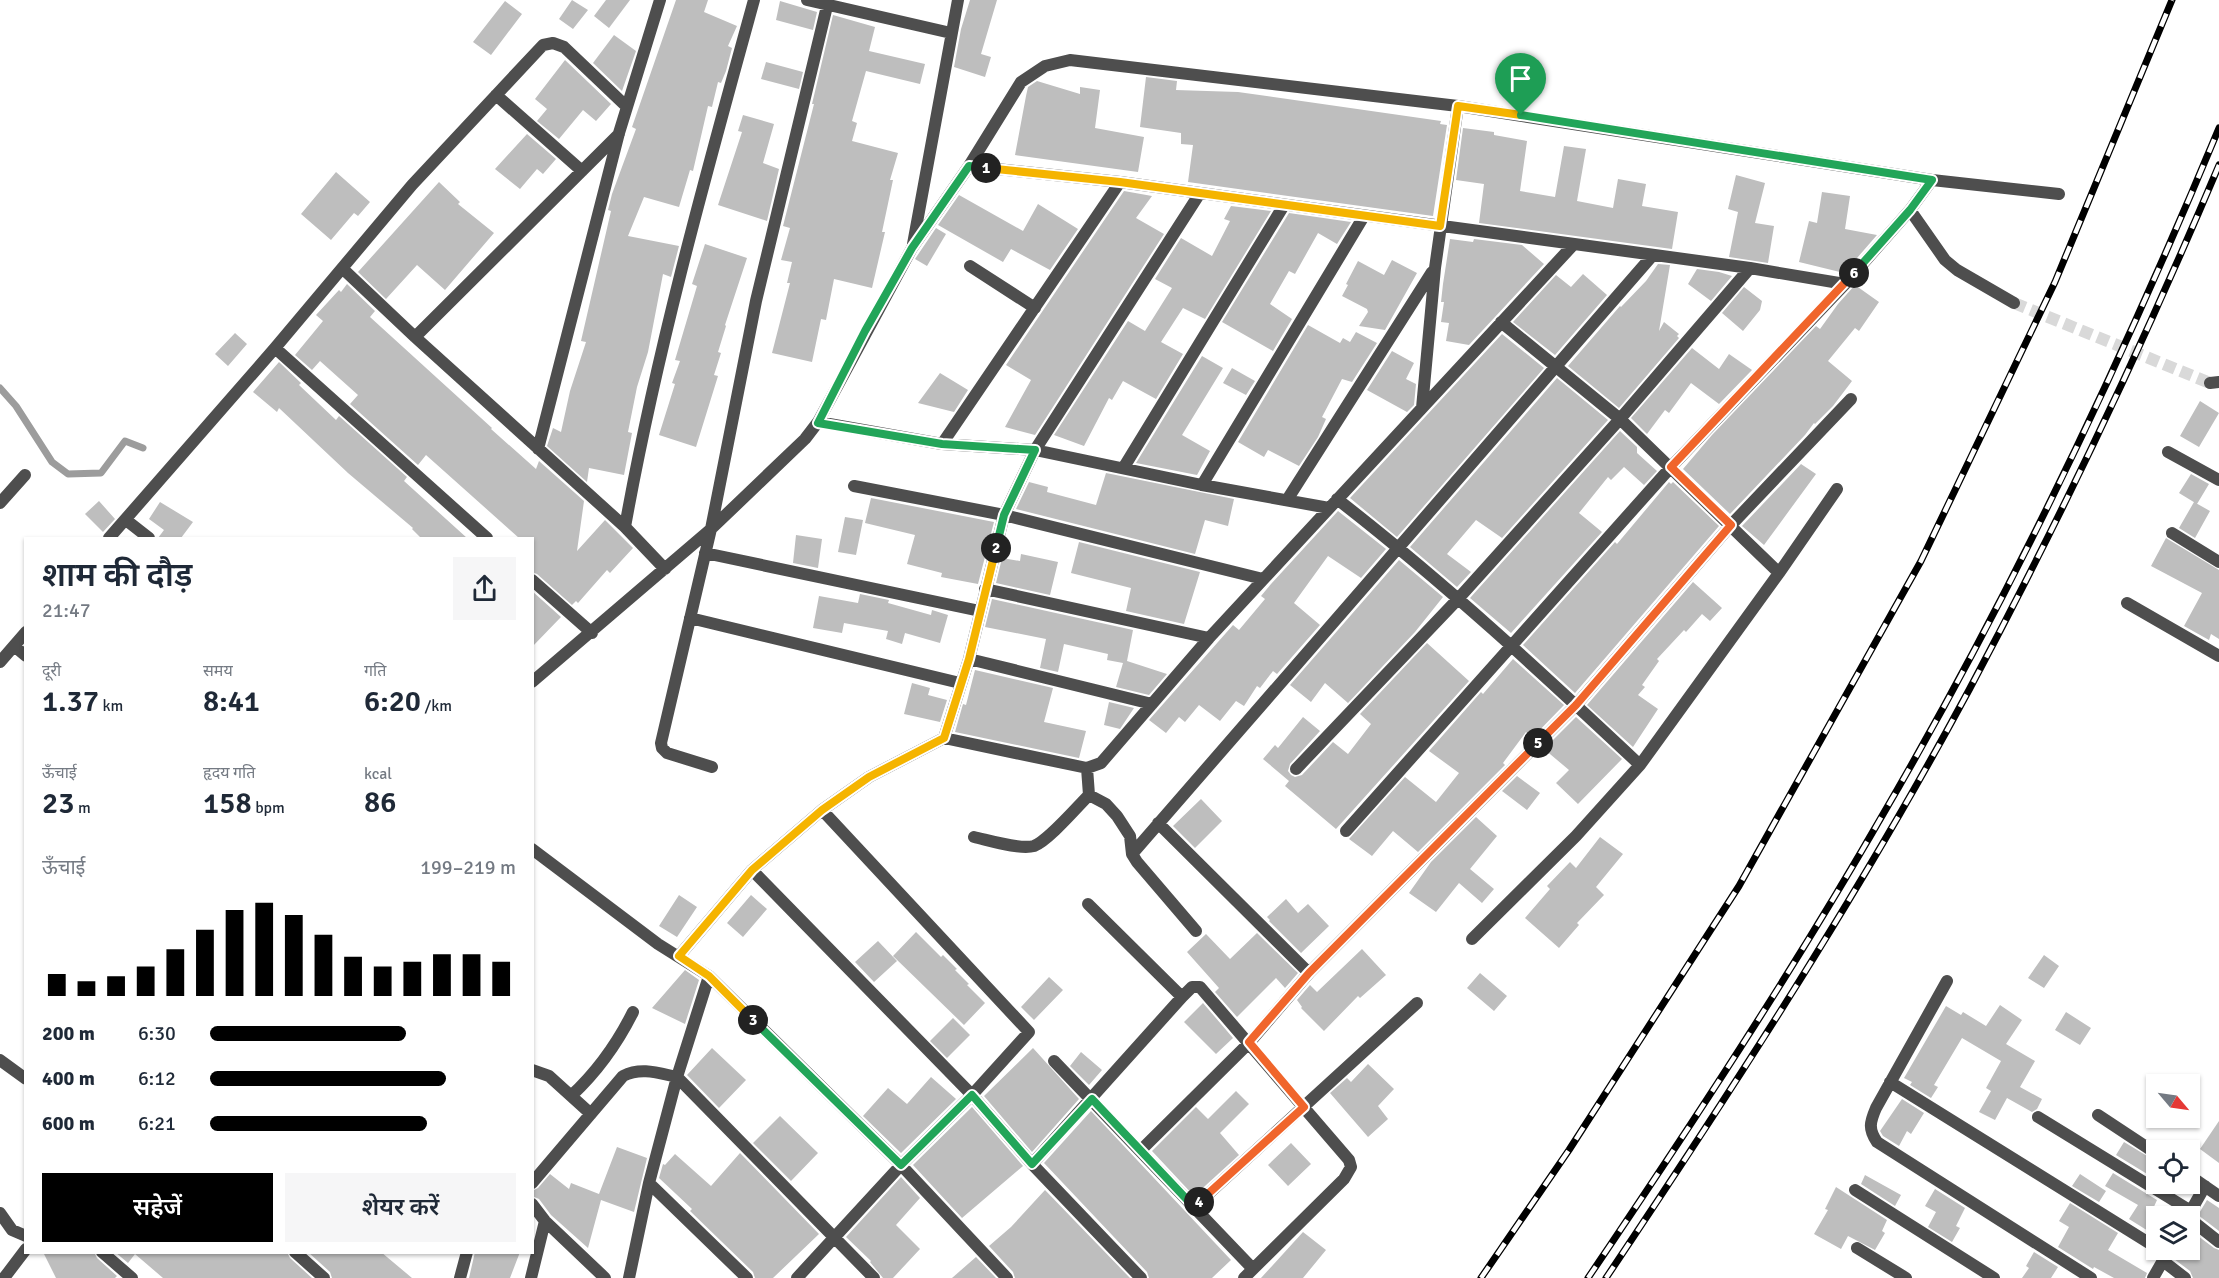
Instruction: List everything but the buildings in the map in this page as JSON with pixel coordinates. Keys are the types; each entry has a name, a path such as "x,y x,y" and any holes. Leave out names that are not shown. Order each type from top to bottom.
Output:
{"street":[{"path":"538,449 619,133 660,0"},
{"path":"624,527 684,254 754,0"},
{"path":"807,0 951,33"},
{"path":"912,248 958,0"},
{"path":"712,767 675,756 662,747 711,529 756,301 827,6"},
{"path":"110,537 275,348 412,185 543,45 553,43 564,47 627,107"},
{"path":"534,680 711,529 805,439 818,423 865,331 912,248 969,166 1021,82 1045,66 1070,60 1458,106 1932,180 2059,194"},
{"path":"496,95 582,171"},
{"path":"1422,408 1440,226 1458,106"},
{"path":"415,337 619,133"},
{"path":"969,166 1120,182 1750,268 1845,284"},
{"path":"1346,831 1671,467 1845,284 1910,210 1932,180"},
{"path":"942,444 1120,182"},
{"path":"944,738 969,659 1004,515 1035,450 1200,193"},
{"path":"1124,467 1284,205"},
{"path":"1910,210 1945,260 1957,270 2014,303"},
{"path":"1202,485 1364,216"},
{"path":"679,956 752,870 822,810 869,777 944,738 1088,768 1101,763 1209,638 1574,244"},
{"path":"1132,854 1652,256"},
{"path":"970,266 1035,308"},
{"path":"342,268 624,527 665,569"},
{"path":"1287,500 1435,268"},
{"path":"1296,769 1458,599 1620,419 1750,268"},
{"path":"1501,322 1620,419 1779,573"},
{"path":"275,348 485,537"},
{"path":"1141,1150 1249,1042 1309,973 1576,705 1731,525 1851,399"},
{"path":"818,423 942,444 1035,450 1202,485 1287,500 1333,504 1399,547 1640,765"},
{"path":"2168,452 2219,480"},
{"path":"0,502 25,475"},
{"path":"854,486 1004,515 1263,579"},
{"path":"1472,939 1576,837 1640,765 1837,489"},
{"path":"126,520 148,537"},
{"path":"2172,534 2219,562"},
{"path":"705,553 980,610"},
{"path":"534,582 592,633"},
{"path":"985,589 1209,638"},
{"path":"2127,603 2219,656"},
{"path":"690,618 960,683"},
{"path":"0,662 24,634"},
{"path":"14,646 24,654"},
{"path":"969,659 1152,704"},
{"path":"974,837 1023,846 1033,846 1043,840 1089,795 1088,768"},
{"path":"1089,795 1106,804 1117,816 1130,836 1132,854 1137,862 1196,931"},
{"path":"797,1278 901,1165 972,1095 1029,1032 822,810"},
{"path":"1158,823 1309,973"},
{"path":"534,851 658,944 709,976 901,1165 1007,1278"},
{"path":"752,870 972,1095 1032,1164 1141,1278"},
{"path":"1088,904 1182,997"},
{"path":"629,1278 649,1183 677,1077 709,976"},
{"path":"1947,981 1890,1082 1870,1122 1871,1133 1877,1142 2091,1278"},
{"path":"1032,1164 1092,1099 1182,997 1192,987 1200,987 1349,1160 1351,1167 1349,1173 1248,1274 1194,1207 1141,1150 1092,1099 1054,1061"},
{"path":"1194,1207 1418,1003"},
{"path":"571,1096 607,1058 633,1012"},
{"path":"0,1060 24,1078"},
{"path":"534,1181 623,1076 633,1071 643,1070 677,1077 874,1278"},
{"path":"534,1071 549,1076 591,1114"},
{"path":"1890,1082 2146,1241"},
{"path":"2098,1115 2146,1147"},
{"path":"2038,1117 2175,1206"},
{"path":"2200,1182 2219,1196"},
{"path":"649,1183 747,1278"},
{"path":"2195,1206 2205,1185"},
{"path":"1854,1190 1994,1278"},
{"path":"534,1207 545,1221 606,1278"},
{"path":"0,1212 12,1230 24,1235"},
{"path":"531,1278 545,1221"},
{"path":"2200,1225 2219,1242"},
{"path":"1857,1248 1906,1278"},
{"path":"4,1278 24,1252"},
{"path":"104,1254 132,1278"},
{"path":"297,1254 324,1278"},
{"path":"460,1278 466,1254"},
{"path":"2153,1278 2160,1260"},
{"path":"2170,1260 2185,1278"}],"waterway":[{"path":"0,388 16,406 52,462 68,474 101,473 125,441 143,448"}],"tunnel":[{"path":"2014,303 2210,383"}],"railway":[{"path":"1481,1278 1569,1150 1739,886 1921,561 2055,282 2172,0"},
{"path":"1588,1278 1776,992 1929,733 2062,477 2143,304 2219,128"},
{"path":"1606,1278 1795,988 1884,841 1969,690 2068,496 2131,364 2219,165"}],"route":[{"path":"1458,106 1521,115 1932,180 1910,210 1845,284 1671,467 1731,525 1576,705 1309,973 1249,1042 1304,1107 1194,1207 1092,1099 1032,1164 972,1095 901,1165 709,976 679,956 752,870 822,810 869,777 944,738 969,659 1004,515 1035,450 942,444 818,423 865,331 912,248 969,166 1120,182 1440,226 1458,106"}]}
